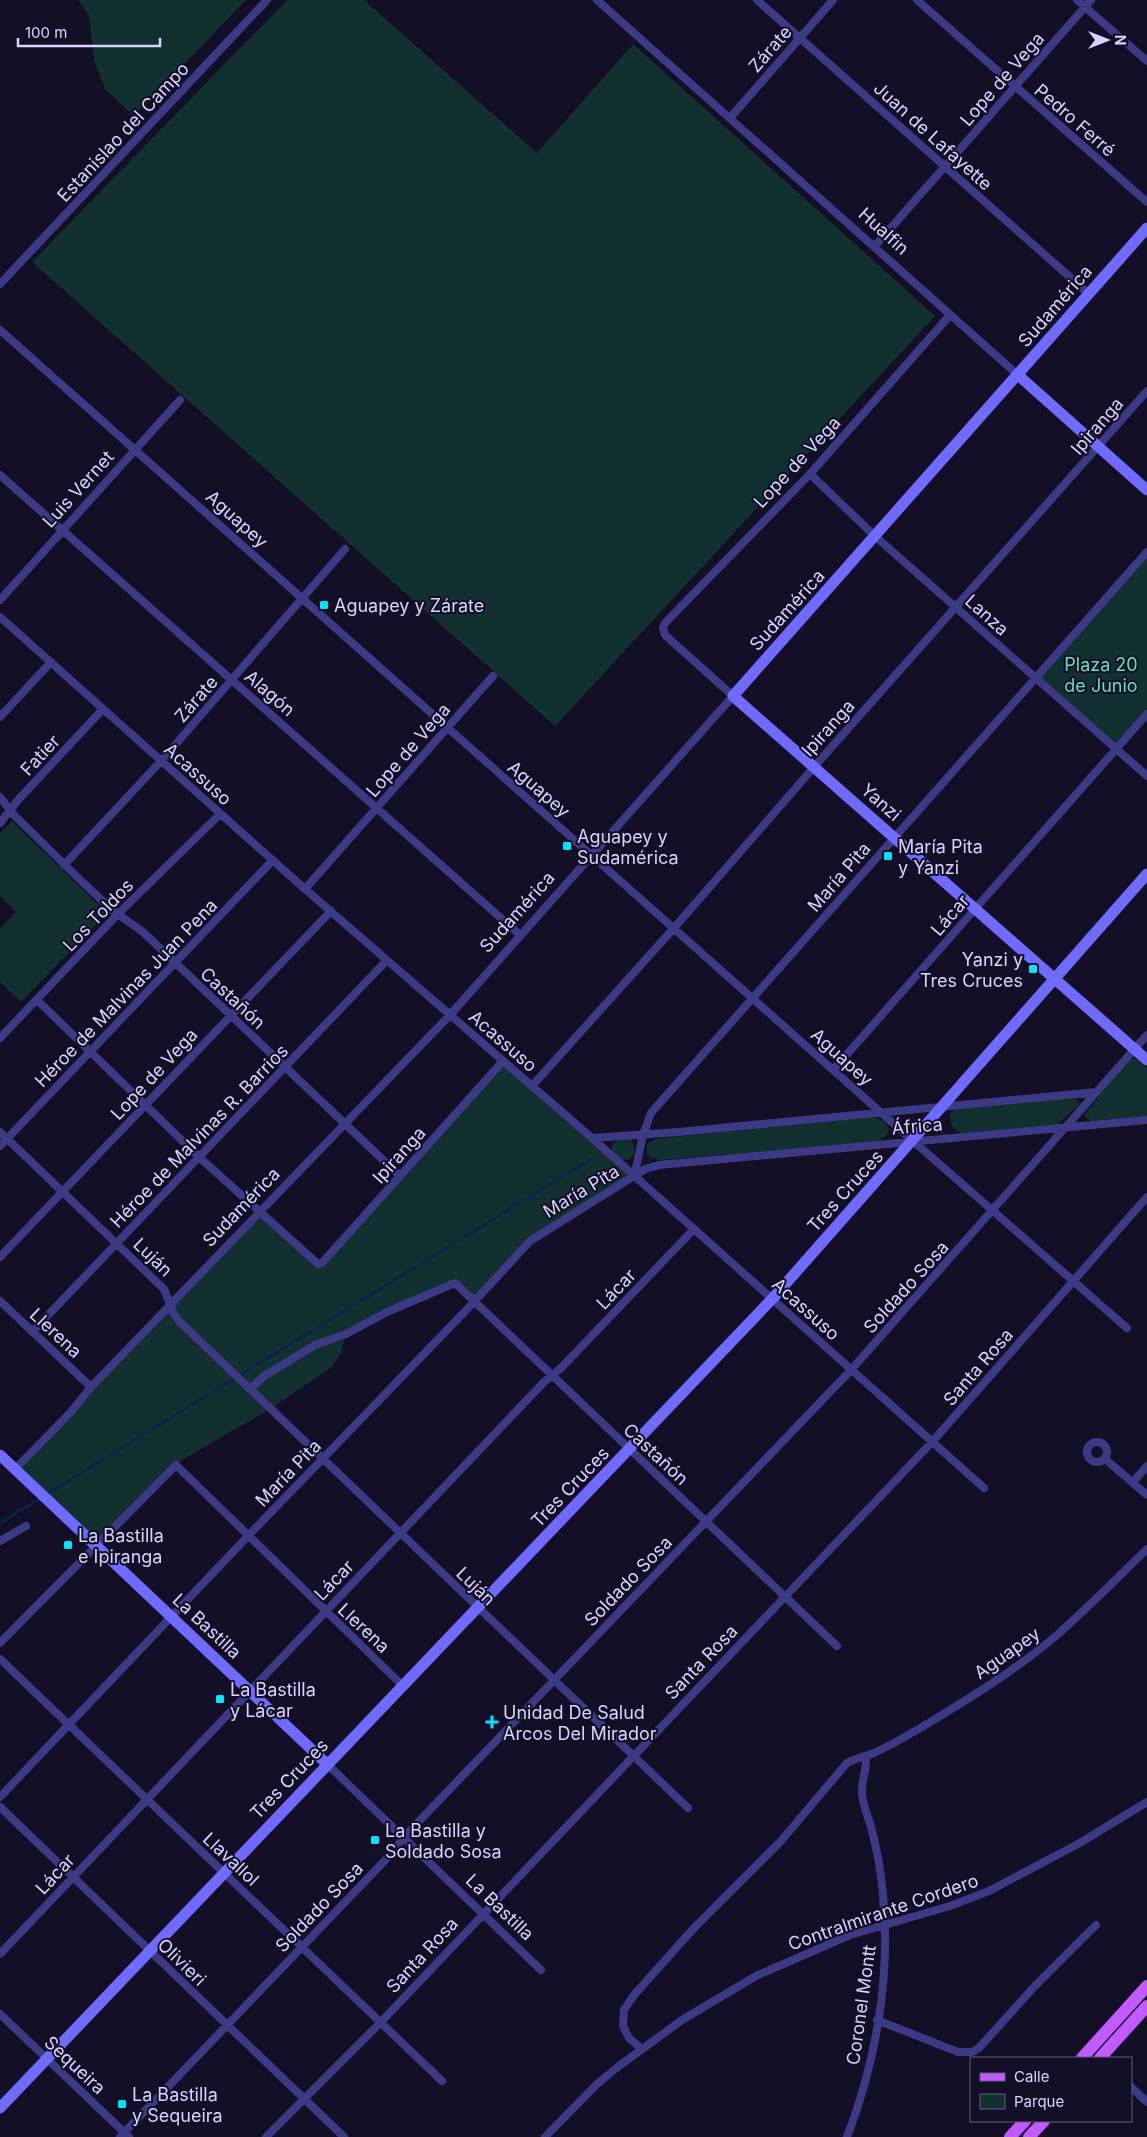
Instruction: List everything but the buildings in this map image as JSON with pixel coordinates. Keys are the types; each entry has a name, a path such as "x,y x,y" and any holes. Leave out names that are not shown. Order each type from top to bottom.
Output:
{"main road":[{"path":"1083,2057 1147,1986"},
{"path":"1101,2057 1147,2006"},
{"path":"1010,2137 1024,2122"},
{"path":"1029,2137 1043,2122"}],"street":[{"name":"Estanislao del Campo","path":"0,284 268,0"},
{"name":"Hualfin","path":"597,0 1147,490"},
{"name":"Juan de Lafayette","path":"757,0 1089,294"},
{"name":"Zárate","path":"730,118 833,0"},
{"name":"Pedro Ferré","path":"917,0 1147,202"},
{"path":"1077,0 1147,61"},
{"name":"Lope de Vega","path":"875,246 1091,0"},
{"name":"Sudamérica","path":"15,1469 70,1413 91,1387 450,1015 520,934 876,537 1147,228"},
{"name":"Lope de Vega","path":"663,627 671,615 810,474 950,315"},
{"name":"Aguapey","path":"0,330 913,1141 1127,1328"},
{"name":"Ipiranga","path":"532,1086 674,928 814,766 1147,391"},
{"name":"Luis Vernet","path":"0,600 180,400"},
{"name":"Lanza","path":"810,474 876,537 1147,776"},
{"name":"Alagón","path":"0,475 520,934"},
{"name":"Zárate","path":"64,865 162,760 345,549"},
{"name":"María Pita","path":"0,1797 537,1235 634,1177 651,1113 1147,552"},
{"name":"Acassuso","path":"0,617 305,889 773,1298 984,1488"},
{"name":"Yanzi","path":"663,627 666,635 733,696 1147,1060"},
{"path":"0,717 52,662"},
{"name":"Lope de Vega","path":"305,889 493,676"},
{"name":"Fatier","path":"0,823 10,809 103,709"},
{"name":"Lácar","path":"834,1069 1147,714"},
{"name":"Castañón","path":"0,797 64,865 118,914 143,932 284,1068 346,1123 400,1176"},
{"name":"Los Toldos","path":"0,1038 118,914 220,814"},
{"name":"Héroe de Malvinas Juan Pena","path":"0,1146 91,1053 273,860"},
{"name":"Tres Cruces","path":"0,2108 773,1298 1147,874"},
{"name":"Lope de Vega","path":"0,1257 331,911"},
{"name":"Héroe de Malvinas R. Barrios","path":"32,1332 387,960"},
{"path":"37,1000 199,1157 261,1212"},
{"name":"Soldado Sosa","path":"124,2136 226,2025 392,1853 403,1838 851,1370 1147,1035"},
{"name":"Ipiranga","path":"261,1212 314,1262 322,1263 503,1061"},
{"name":"África","path":"592,1138 644,1135 880,1111 1097,1092"},
{"name":"África","path":"634,1177 645,1169 659,1165 1147,1120"},
{"name":"Luján","path":"0,1132 164,1288 170,1305 179,1321 322,1460 401,1533 477,1608 688,1808"},
{"name":"Santa Rosa","path":"266,2137 380,2022 933,1441 1073,1280 1146,1200"},
{"name":"Lácar","path":"0,1954 146,1799 693,1230"},
{"name":"Castañón","path":"247,1387 315,1345 346,1334 387,1312 454,1282 837,1646"},
{"name":"Llerena","path":"0,1301 91,1387"},
{"name":"La Bastilla","path":"0,1454 251,1691 541,1970"},
{"path":"1105,1459 1147,1494"},
{"name":"Llerena","path":"95,1545 176,1465 402,1685"},
{"path":"1133,1482 1147,1466"},
{"path":"0,1541 26,1526"},
{"path":"0,1643 95,1545"},
{"name":"Aguapey","path":"642,2049 629,2038 623,2026 624,2010 634,1995 687,1935 780,1840 846,1764 852,1760 866,1757 927,1724 1015,1668 1051,1640 1147,1549"},
{"name":"Llavallol","path":"0,1659 442,2081"},
{"name":"Coronel Montt","path":"847,2137 867,2072 877,2020 882,1983 885,1924 878,1854 862,1794 866,1757"},
{"name":"Contralmirante Cordero","path":"545,2137 598,2084 642,2049 682,2020 756,1976 816,1949 885,1924 950,1906 989,1891 1078,1844 1147,1802"},
{"name":"Olivieri","path":"0,1807 344,2137"},
{"path":"877,2020 958,2052 972,2052 979,2048 1033,1988 1096,1925"},
{"name":"Sequeira","path":"0,2014 124,2136"},
{"path":"1132,2088 1147,2102"}],"green space":[{"path":"78,0 246,0 134,116 105,89 94,60 89,15"},
{"path":"287,0 364,0 537,153 633,44 935,316 555,726 32,262"},
{"name":"Plaza 20 de Junio","path":"1147,552 1147,714 1115,749 1035,678"},
{"path":"12,821 107,913 21,1002 0,982 0,929 16,912 0,896 0,833"},
{"path":"1135,1058 1147,1068 1147,1116 1092,1121 1086,1118 1085,1114 1129,1059"},
{"path":"503,1061 634,1177 537,1235 474,1302 454,1283 346,1334 340,1355 331,1368 270,1409 182,1460 95,1545 15,1469 261,1212 318,1264"},
{"path":"1075,1098 1079,1101 1079,1105 1058,1124 961,1133 950,1122 951,1113 957,1107"},
{"path":"873,1117 884,1121 889,1129 886,1136 877,1142 660,1160 651,1158 647,1154 647,1144 655,1139"},
{"path":"617,1139 631,1139 634,1149 630,1159 622,1161 612,1151 612,1145"}],"waterway":[{"path":"0,1523 591,1159"}],"place":[{"name":"Aguapey y Zárate","path":"324,605"},
{"name":"Aguapey y Sudamérica","path":"567,846"},
{"name":"María Pita y Yanzi","path":"888,856"},
{"name":"Yanzi y Tres Cruces","path":"1033,969"},
{"name":"La Bastilla e Ipiranga","path":"68,1545"},
{"name":"La Bastilla y Lácar","path":"220,1699"},
{"name":"Unidad De Salud Arcos Del Mirador","path":"492,1722"},
{"name":"La Bastilla y Soldado Sosa","path":"375,1840"},
{"name":"La Bastilla y Sequeira","path":"122,2104"}]}
